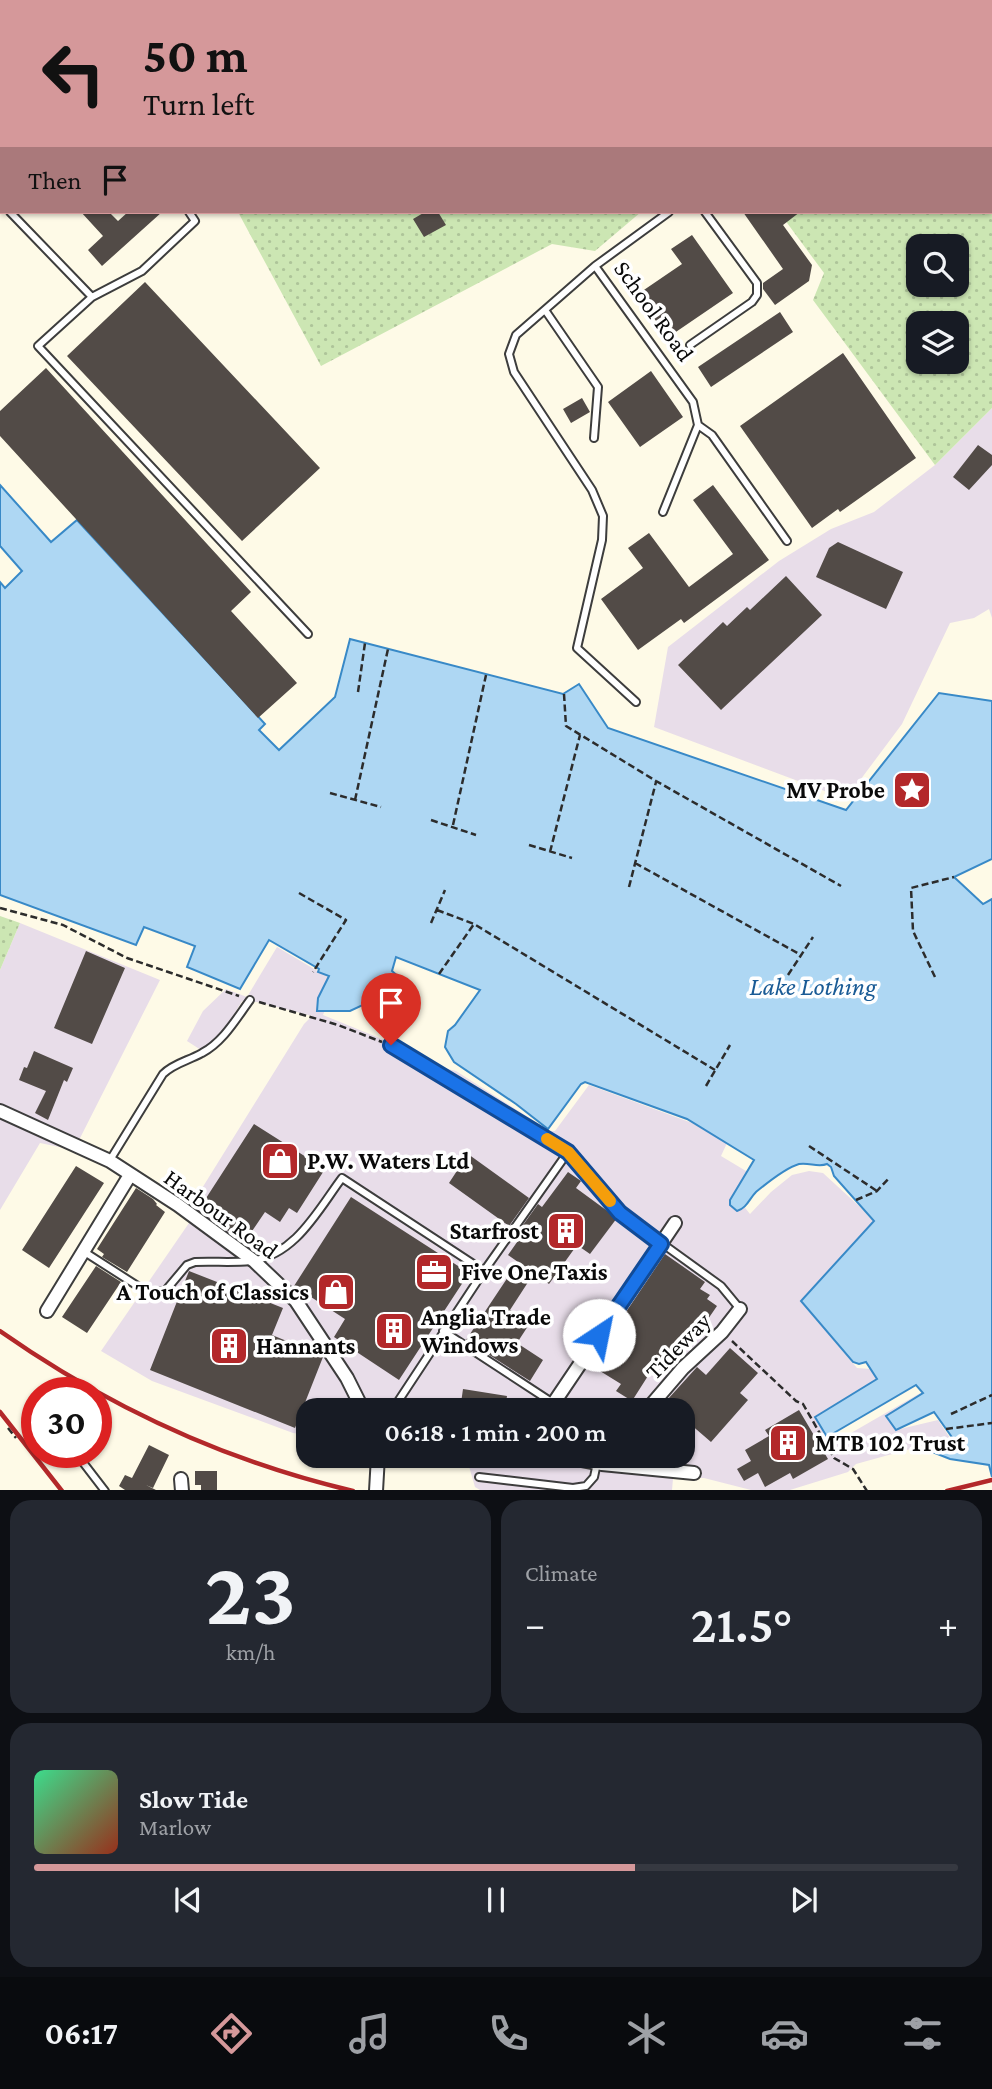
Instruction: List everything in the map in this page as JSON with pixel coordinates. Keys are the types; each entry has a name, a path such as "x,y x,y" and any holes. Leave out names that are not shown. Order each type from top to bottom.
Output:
{"street":[{"name":"Harbour Road","path":"0,1111 110,1161 178,1205 254,1261 296,1301 341,1368 357,1398"},
{"path":"47,1311 130,1175"},
{"path":"557,1398 675,1223"},
{"name":"Tideway","path":"657,1398 683,1368 722,1332 740,1309"},
{"path":"376,1490 377,1468"},
{"path":"656,1468 694,1473"}],"lane":[{"path":"12,214 92,297"},
{"path":"190,214 195,221 142,271 92,297 38,346 308,634"},
{"name":"School Road","path":"666,214 595,266 694,402 698,425"},
{"path":"691,345 752,302 757,295 757,283 706,214"},
{"path":"595,266 516,335 509,354 514,372 592,490 603,516 602,540 578,648 636,702"},
{"path":"545,310 598,387 594,438"},
{"path":"663,512 698,425 712,435 787,541"},
{"path":"110,1161 163,1074 172,1066 203,1053 218,1042 250,1000"},
{"path":"391,1045 568,1152 620,1213 721,1286 740,1309"},
{"path":"400,1398 443,1331 568,1152"},
{"path":"83,1251 147,1292 166,1290 187,1265 195,1262 254,1261 285,1248 297,1239 342,1178 484,1272"},
{"path":"443,1331 538,1398"},
{"path":"88,1468 106,1490"},
{"path":"479,1477 573,1488 586,1486 599,1468"}],"path":[{"path":"358,692 365,643"},
{"path":"355,800 388,649"},
{"path":"453,825 486,675"},
{"path":"564,694 566,726 656,781 841,886"},
{"path":"550,852 580,735"},
{"path":"629,887 656,781"},
{"path":"330,793 381,807"},
{"path":"431,820 477,835"},
{"path":"529,845 572,858"},
{"path":"635,863 801,955"},
{"path":"935,977 913,931 911,888 954,877"},
{"path":"430,923 445,890"},
{"path":"299,893 346,920 313,972"},
{"path":"0,908 63,925 127,958 250,1000 338,1025 391,1045"},
{"path":"437,910 474,925 715,1070"},
{"path":"439,974 474,925"},
{"path":"788,975 813,937"},
{"path":"706,1086 730,1045"},
{"path":"809,1146 877,1191"},
{"path":"856,1200 877,1191 890,1177"},
{"path":"722,1332 796,1401 803,1404 834,1458 853,1469 867,1490"},
{"path":"951,1414 992,1395"},
{"path":"946,1429 992,1423"},
{"path":"8,1427 16,1438"}],"shaded area":[{"path":"992,408 992,618 989,609 974,618 950,623 902,724 846,799 654,727 668,647 779,561 831,529 874,512 935,465"},
{"path":"20,923 160,980 74,1150 40,1143 0,1210 0,970"},
{"path":"277,947 336,982 323,1015 399,1046 431,1065 456,1071 550,1131 555,1131 589,1085 692,1123 727,1143 721,1156 751,1174 738,1199 750,1214 792,1175 809,1171 823,1173 877,1226 805,1306 857,1368 871,1369 880,1383 818,1422 832,1444 922,1392 926,1397 890,1421 896,1430 938,1420 950,1438 856,1464 848,1472 790,1490 751,1490 704,1478 673,1479 672,1490 480,1490 475,1487 469,1468 695,1468 695,1398 296,1398 296,1433 152,1381 101,1351 189,1223 191,1206 304,1024 312,1016 257,1002 242,1001 217,1043 204,1052 187,1041 203,1011 226,989 247,997"}],"green space":[{"path":"239,214 639,214 595,251 552,244 321,366"},
{"path":"780,214 992,214 992,408 935,465 813,300 824,273"},
{"path":"0,916 20,923 0,970"}],"water":[{"name":"Lake Lothing","path":"0,485 51,542 77,520 265,724 259,730 279,750 335,697 350,639 563,694 579,684 608,728 846,810 939,693 992,701 992,859 954,877 983,904 992,899 992,1477 989,1465 950,1459 930,1451 956,1443 934,1412 896,1430 886,1416 923,1393 916,1385 827,1437 815,1417 877,1379 866,1362 853,1362 801,1301 874,1221 834,1176 827,1164 799,1164 788,1169 756,1192 746,1206 737,1211 730,1205 730,1200 754,1160 687,1119 585,1082 548,1129 454,1062 445,1047 448,1031 480,990 396,957 392,971 402,980 395,990 350,1011 317,1011 318,998 329,976 318,972 319,969 269,940 240,989 187,967 195,946 144,927 136,945 0,895 0,582 5,588 22,571 0,546"}],"building":[{"path":"83,214 111,214 118,221 126,214 160,214 102,266 88,250 103,236"},
{"path":"422,214 439,214 446,225 424,237 413,219"},
{"path":"744,214 797,214 783,225 812,265 809,281 775,305 763,289 763,283 783,269"},
{"path":"692,235 733,293 667,338 638,294 682,264 671,249"},
{"path":"145,282 320,468 242,541 67,356"},
{"path":"780,312 793,332 711,387 698,367"},
{"path":"843,353 916,458 840,512 838,509 812,528 740,426"},
{"path":"46,368 251,592 231,611 297,683 258,718 0,436 0,411"},
{"path":"651,371 683,417 640,447 608,402"},
{"path":"582,398 590,412 571,423 563,409"},
{"path":"978,445 992,455 992,465 969,490 953,477"},
{"path":"713,485 769,560 684,623 681,619 638,650 601,599 643,568 628,548 649,533 689,587 733,554 693,500"},
{"path":"838,542 903,572 886,609 816,577 829,548"},
{"path":"786,576 822,615 721,710 678,665 723,622 727,626 747,607 750,610"},
{"path":"86,951 125,968 92,1044 54,1028"},
{"path":"34,1051 73,1068 67,1082 64,1080 48,1120 35,1113 46,1091 19,1080"},
{"path":"254,1124 325,1169 297,1213 289,1208 280,1222 265,1212 244,1243 199,1209"},
{"path":"468,1154 529,1198 509,1226 449,1183"},
{"path":"76,1166 104,1183 49,1268 22,1250"},
{"path":"568,1172 581,1181 576,1188 617,1218 590,1254 577,1245 549,1284 534,1273 510,1310 530,1323 517,1343 543,1360 530,1381 466,1340 518,1262 508,1255 522,1235 518,1232 538,1204 542,1207"},
{"path":"136,1188 153,1199 165,1212 127,1272 102,1257 104,1254 97,1249"},
{"path":"351,1197 469,1273 399,1380 334,1337 345,1319 294,1286"},
{"path":"665,1254 705,1282 700,1289 710,1295 707,1299 717,1306 688,1348 677,1341 664,1359 653,1368 634,1398 627,1398 616,1391 621,1384 600,1371 603,1367 593,1361"},
{"path":"96,1266 121,1282 87,1333 62,1317"},
{"name":"Hannants","path":"189,1271 283,1308 272,1335 323,1357 307,1398 296,1398 295,1428 150,1370"},
{"path":"730,1348 758,1373 740,1393 748,1400 711,1442 695,1428 695,1398 669,1398 697,1367 706,1375"},
{"path":"463,1389 507,1396 507,1398 462,1398"},
{"name":"MTB 102 Trust","path":"799,1410 828,1459 793,1479 790,1473 765,1487 758,1473 744,1481 737,1469 751,1461 745,1450 769,1436 765,1430"},
{"path":"149,1445 169,1455 153,1488 146,1485 156,1490 125,1490 119,1486 125,1475 132,1478"},
{"path":"195,1471 217,1471 217,1490 201,1490 201,1485 195,1485"}],"railway":[{"path":"0,1331 82,1383 169,1428 259,1464 349,1490"},
{"path":"0,1412 61,1490"},
{"path":"951,1490 992,1480"}],"slow traffic":[{"path":"547,1139 568,1152 610,1201"}],"place":[{"name":"MV Probe","path":"912,790"},
{"name":"P.W. Waters Ltd","path":"280,1161"},
{"name":"Starfrost","path":"566,1231"},
{"name":"Five One Taxis","path":"434,1272"},
{"name":"A Touch of Classics","path":"336,1292"},
{"name":"Anglia Trade Windows","path":"394,1331"},
{"name":"Hannants","path":"229,1346"},
{"name":"MTB 102 Trust","path":"788,1443"}],"route":[{"path":"391,1045 568,1152 620,1213 661,1244 599,1335"}]}
